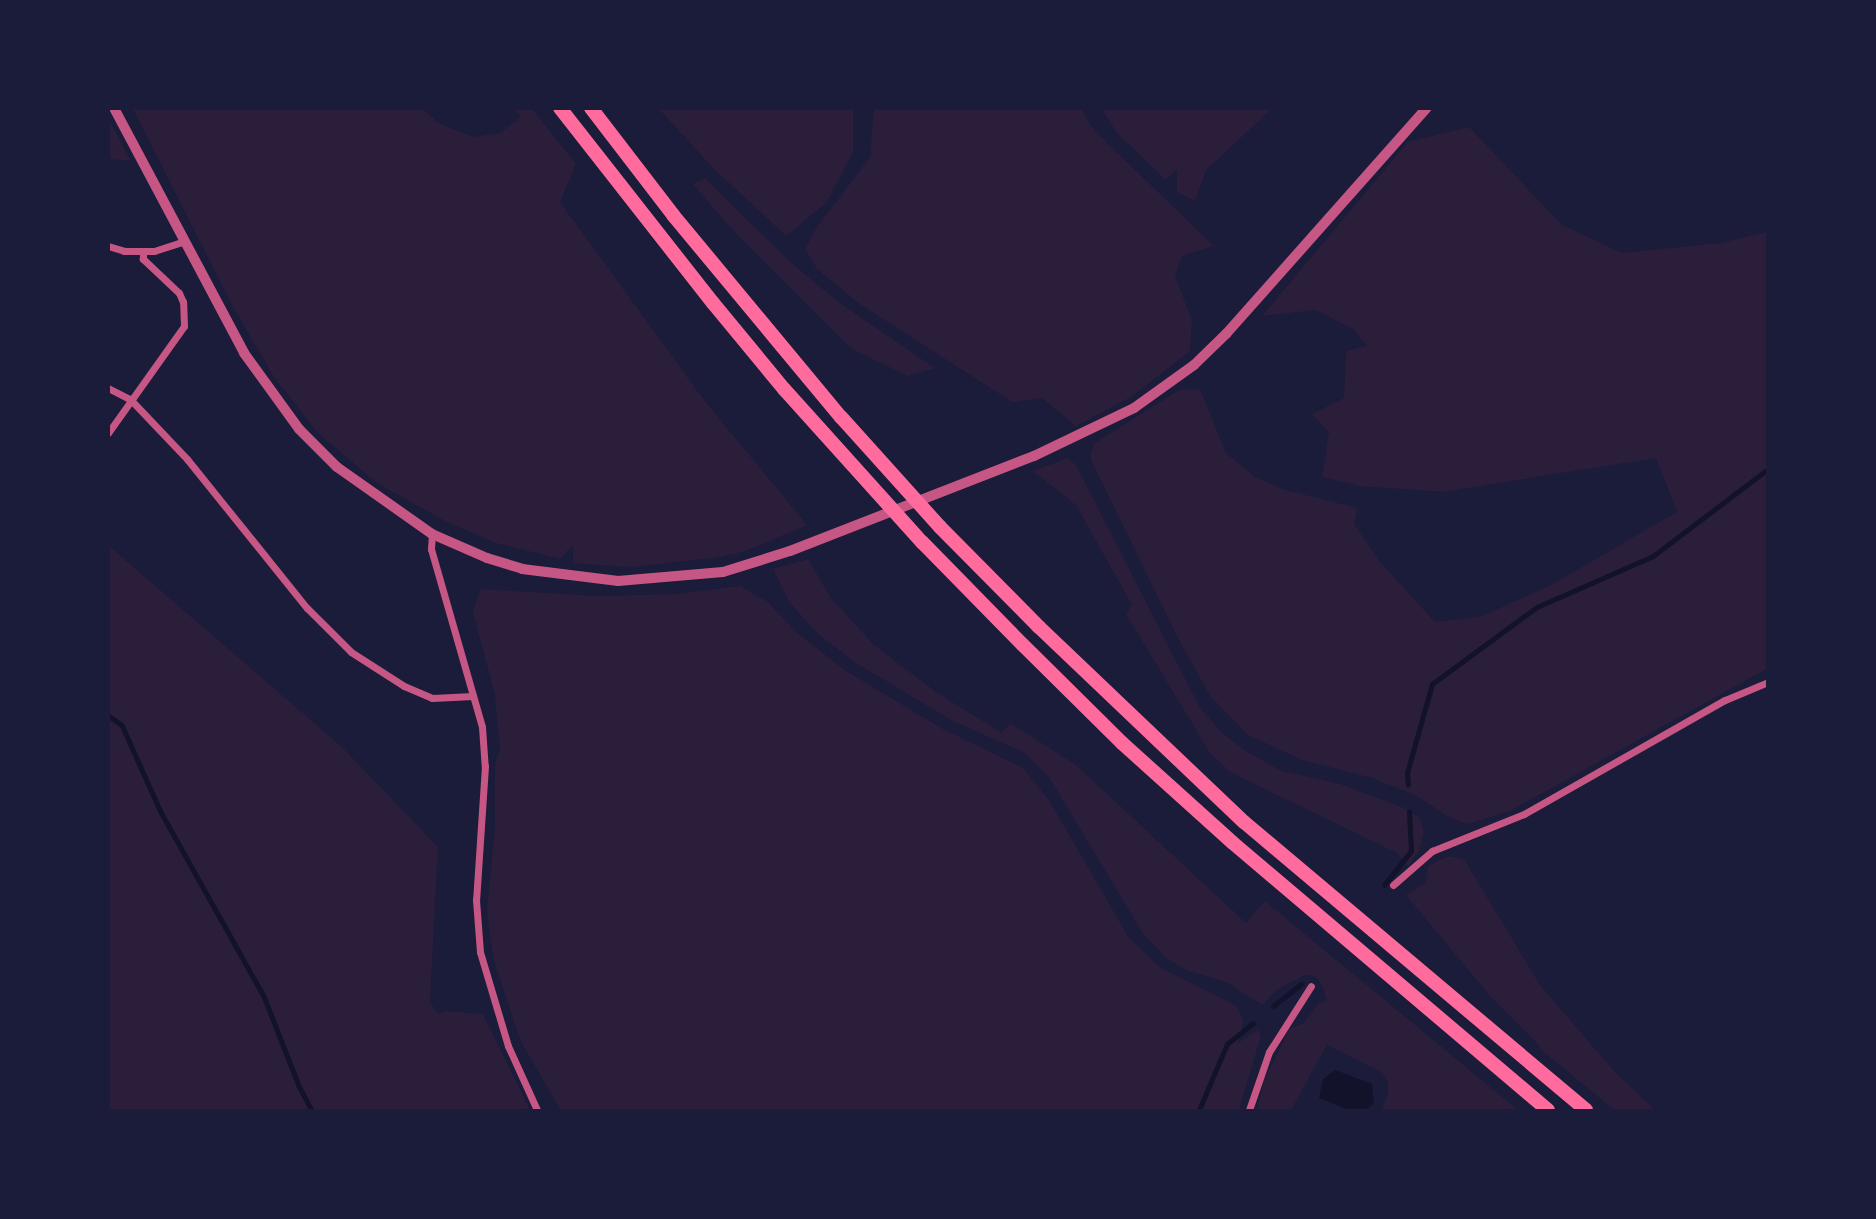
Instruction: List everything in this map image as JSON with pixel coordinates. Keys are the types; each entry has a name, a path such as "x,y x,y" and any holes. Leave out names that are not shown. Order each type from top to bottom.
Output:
{"highway":[{"path":"560,108 784,389 922,542 1023,645 1122,743 1242,851 1548,1111"},
{"path":"591,108 707,256 841,418 940,527 1030,618 1244,821 1586,1111"}],"street":[{"path":"114,108 244,353 299,429 337,467 432,534 522,569 618,582 723,572 790,551 1034,456 1134,408 1194,365 1283,274 1427,108"},
{"path":"108,246 124,251 155,251 185,241"},
{"path":"108,433 184,326 183,303 179,293 143,259 142,251"},
{"path":"108,388 130,399 187,459 307,608 351,652 404,686 432,698 473,696"},
{"path":"432,534 431,549 482,727 485,766 476,900 480,952 508,1046 537,1111"},
{"path":"1393,885 1432,851 1524,814 1725,700 1768,682"},
{"path":"1249,1111 1269,1052 1311,986"}],"shaded area":[{"path":"874,108 1082,109 1090,125 1108,144 1214,246 1182,256 1175,275 1192,321 1190,351 1131,397 1076,426 1042,398 1012,402 860,304 817,269 805,249 815,230 870,157"},
{"path":"133,109 423,109 440,124 473,137 500,133 521,117 515,109 532,109 576,164 560,202 704,400 807,525 743,552 713,558 630,567 573,563 573,545 560,559 496,543 445,521 377,483 317,432 274,377 232,305"},
{"path":"659,109 853,109 853,152 827,202 786,236 713,168"},
{"path":"1102,109 1272,109 1206,170 1195,201 1177,192 1177,170 1165,179 1117,133"},
{"path":"108,118 117,134 131,161 109,159"},
{"path":"1469,127 1562,225 1622,253 1720,243 1767,232 1768,668 1510,811 1467,824 1449,817 1417,796 1372,778 1302,760 1248,735 1210,696 1178,638 1091,460 1091,452 1095,443 1179,390 1200,389 1226,453 1255,477 1282,489 1357,508 1354,524 1380,562 1435,622 1480,617 1549,586 1677,512 1656,458 1443,492 1360,486 1322,477 1329,432 1312,414 1344,398 1346,351 1367,346 1353,329 1316,310 1262,316 1408,142"},
{"path":"705,178 790,262 841,304 935,368 908,376 852,349 730,227 693,184"},
{"path":"1068,458 1076,465 1199,706 1221,732 1247,752 1282,771 1340,784 1402,807 1420,818 1424,833 1419,851 1408,866 1397,853 1230,772 1210,753 1126,614 1132,605 1076,505 1033,471"},
{"path":"109,546 342,747 438,847 430,1002 438,1014 447,1011 483,1014 530,1110 109,1110"},
{"path":"808,559 831,598 874,645 936,692 1002,733 1010,723 1076,765 1246,923 1265,901 1518,1110 1382,1110 1388,1093 1388,1081 1381,1072 1327,1045 1291,1110 1257,1110 1264,1080 1290,1028 1304,1023 1318,1004 1327,1001 1323,987 1315,976 1305,975 1277,990 1262,1005 1228,983 1186,970 1166,958 1144,935 1049,777 1023,752 953,721 856,663 817,633 789,602 773,569"},
{"path":"740,586 768,602 797,633 846,671 941,728 1023,768 1049,800 1129,938 1161,968 1237,1006 1243,1021 1238,1043 1257,1030 1261,1036 1239,1110 561,1110 521,1042 493,958 487,909 495,827 495,763 500,750 495,695 473,612 480,589 598,596 677,594"},
{"path":"1448,856 1464,859 1540,985 1615,1072 1655,1110 1614,1110 1539,1048 1490,996 1406,895 1426,883 1428,866"},
{"path":"1335,1070 1372,1084 1374,1103 1366,1110 1349,1110 1319,1098 1323,1079"}],"waterway":[{"path":"1408,785 1407,773 1432,684 1537,607 1653,556 1768,469"},
{"path":"108,715 122,725 161,812 264,996 299,1086 312,1110"},
{"path":"1384,885 1411,851 1409,812"},
{"path":"1273,1006 1301,984"},
{"path":"1199,1110 1227,1044 1253,1023"}]}
